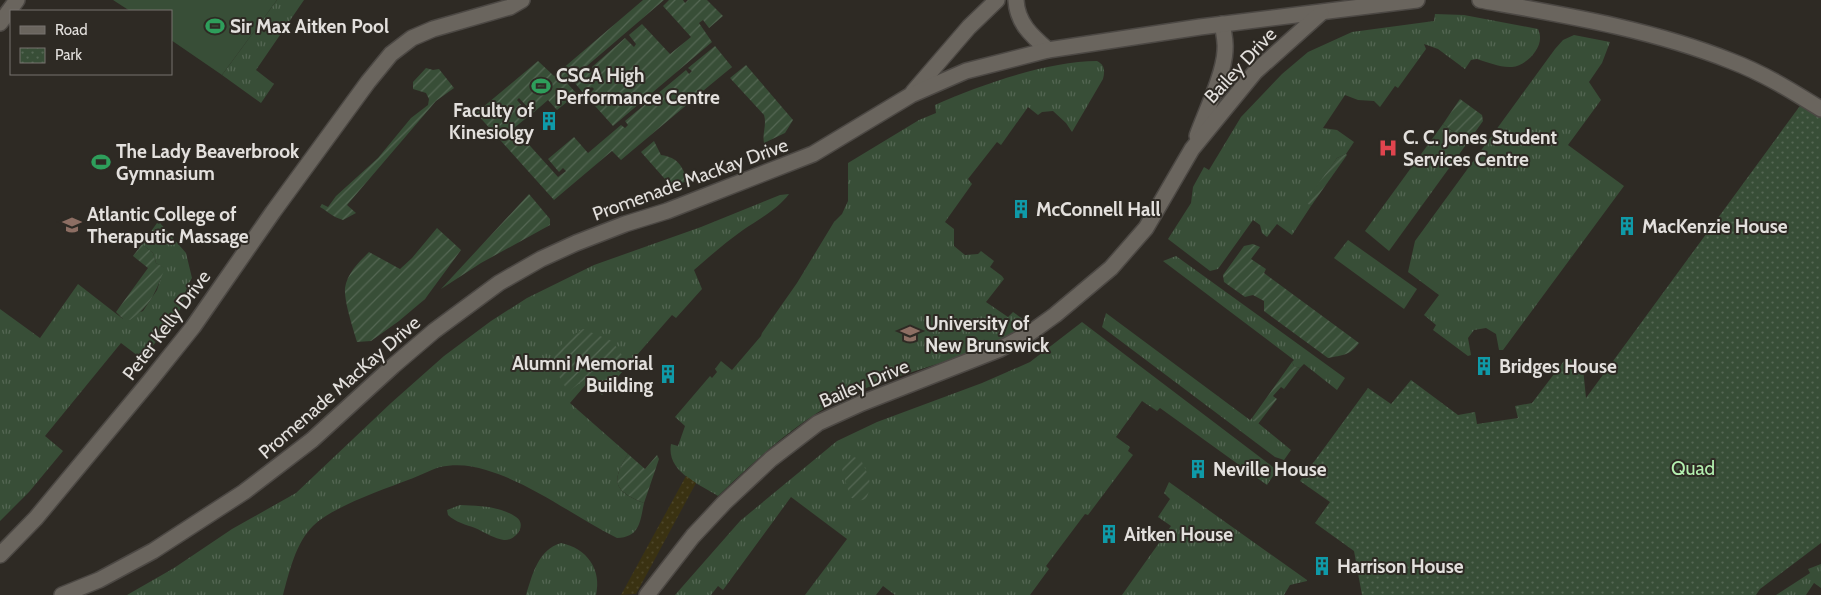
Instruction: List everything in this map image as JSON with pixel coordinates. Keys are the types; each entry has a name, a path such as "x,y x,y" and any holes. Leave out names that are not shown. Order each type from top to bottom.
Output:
{"street":[{"path":"0,23 17,0"},
{"name":"Peter Kelly Drive","path":"0,555 36,518 193,327 290,189 368,82 391,54 412,38 433,29 510,7 522,0"},
{"path":"911,95 969,27 997,0"},
{"path":"1016,0 1021,20 1027,31 1048,50"},
{"name":"Promenade MacKay Drive","path":"62,595 99,580 153,551 244,492 312,440 434,331 499,283 541,259 576,243 625,224 667,211 813,154 911,95 966,71 1048,50 1222,24 1417,0"},
{"path":"1480,0 1497,1 1658,36 1731,61 1754,71 1821,110"},
{"name":"Bailey Drive","path":"1192,149 1256,72 1321,13"},
{"name":"Bailey Drive","path":"647,595 692,536 724,503 771,459 818,423 862,403 1000,349 1030,333 1111,268 1146,228 1192,149 1213,94 1225,53 1225,38 1222,24"}],"green space":[{"name":"Sir Max Aitken Pool","path":"113,0 277,0 222,75 172,41 172,10 128,10"},
{"path":"277,0 304,0 256,70 274,84 261,103 222,75"},
{"path":"643,0 664,0 567,83 577,94 557,110 548,100 533,113 519,98 517,100 530,115 514,128 558,177 566,171 563,168 559,172 548,159 574,137 588,153 621,125 625,128 628,125 625,121 686,70 689,74 692,71 688,68 715,46 732,67 692,100 685,92 683,95 689,103 621,160 612,151 554,200 476,113 538,61 554,76"},
{"path":"669,0 683,0 685,3 688,0 707,0 723,16 709,28 703,20 699,23 712,42 613,126 587,97 594,89 592,87 584,94 574,82 589,69 597,78 600,76 592,67 625,38 634,47 636,44 629,35 642,24 670,54 691,37 663,6"},
{"path":"1435,14 1464,15 1538,29 1540,42 1535,52 1517,66 1503,67 1477,59 1471,60 1465,69 1438,49 1424,44 1426,49 1398,88 1395,86 1380,107 1374,101 1358,100 1345,95 1323,128 1337,130 1354,142 1346,154 1337,158 1306,202 1311,206 1292,235 1277,224 1267,237 1262,233 1260,225 1253,220 1218,269 1210,271 1168,239 1191,203 1193,187 1204,167 1209,170 1241,117 1282,74 1308,52 1352,32 1434,21"},
{"path":"1574,35 1610,42 1602,63 1589,82 1601,100 1568,145 1624,186 1503,350 1499,350 1496,334 1486,328 1474,330 1468,338 1471,355 1468,356 1433,330 1436,325 1424,315 1439,295 1408,272 1415,241 1555,49 1563,40"},
{"path":"1097,61 1104,68 1103,79 1072,132 1066,123 1053,111 1042,112 1038,115 1028,107 1001,145 997,142 968,179 972,184 945,222 954,229 954,246 965,255 978,254 981,251 994,261 990,267 1004,279 986,302 1008,317 1013,312 1027,322 1028,325 977,350 883,382 835,402 799,425 718,496 693,482 679,470 671,454 671,444 678,446 685,426 675,417 710,376 712,378 717,372 715,369 721,361 732,370 761,336 797,283 834,222 842,214 848,201 848,163 919,120 936,113 935,105 953,97 993,82 1036,70 1057,65"},
{"path":"746,65 793,120 785,133 764,143 764,115 730,78"},
{"path":"426,68 439,69 454,88 436,101 347,205 356,213 343,220 320,207 322,204 328,207 336,196 378,158 411,118 428,105 429,99 426,93 413,89 413,82"},
{"path":"1460,99 1482,115 1483,121 1468,142 1443,124"},
{"name":"Quad","path":"1805,99 1821,109 1821,543 1760,589 1756,595 1362,595 1354,551 1315,523 1330,502 1300,481 1368,388 1391,404 1411,380 1458,415 1475,412 1477,424 1518,418 1515,406 1532,403 1567,357 1583,368 1586,398"},
{"path":"1443,124 1468,142 1389,251 1365,231"},
{"path":"654,141 661,155 672,158 679,163 688,181 671,186 641,152"},
{"path":"1346,154 1311,206 1305,202 1337,158"},
{"path":"529,194 550,219 550,225 481,263 441,289"},
{"path":"789,194 774,209 730,239 694,270 702,289 676,318 672,315 602,395 588,382 570,403 628,454 619,471 618,484 626,494 644,503 638,527 630,535 617,538 537,492 503,476 475,467 446,466 358,500 321,519 302,540 283,595 127,595 174,568 232,529 296,493 391,403 444,356 491,321 527,298 594,265 701,227 780,195"},
{"path":"157,223 160,223 186,253 192,278 177,316 142,359 121,343 45,436 63,451 29,492 0,521 0,309 40,338 78,284 123,319 143,311 157,290 164,268 156,263 153,253 142,244"},
{"path":"437,228 461,250 425,299 371,341 357,342 345,294 346,283 351,272 369,252 400,269 412,258"},
{"path":"1348,240 1417,289 1404,309 1334,258"},
{"path":"142,244 153,253 156,263 165,268 156,291 148,303 130,320 123,319 116,312 148,268 133,256"},
{"path":"1253,244 1260,247 1251,259 1266,269 1264,273 1359,343 1352,350 1345,354 1328,358 1264,311 1264,301 1253,295 1245,297 1224,282 1223,275 1244,246"},
{"path":"1176,256 1345,378 1337,390 1304,364 1300,368 1294,366 1292,362 1294,360 1163,261"},
{"path":"1106,313 1250,420 1252,418 1291,450 1284,460 1275,457 1102,327"},
{"path":"1082,322 1277,470 1267,485 1160,408 1157,411 1142,401 1116,437 1130,447 1128,451 1133,455 1088,515 1085,514 1046,566 1049,569 1030,595 895,595 883,586 876,595 805,595 847,539 791,497 723,590 718,586 711,595 675,595 740,521 837,441 877,422 982,383 1030,362"},
{"path":"583,329 612,341 622,355 609,369 597,370 568,392 555,367 555,355 562,344"},
{"path":"1292,362 1294,366 1300,368 1284,389 1281,387 1273,396 1277,399 1258,424 1252,418"},
{"path":"628,454 645,469 657,455 659,459 644,503 626,494 618,484 619,471"},
{"path":"854,457 861,460 870,484 866,499 858,501 850,497 842,469 846,460"},
{"path":"1169,482 1307,581 1290,585 1284,595 1122,595 1171,526 1158,517 1170,499 1164,493"},
{"path":"460,505 489,507 510,513 521,524 519,532 512,538 504,540 448,515 447,510"},
{"path":"561,543 578,550 591,562 597,577 596,595 526,595 534,571 542,557 553,546"},
{"path":"1821,564 1821,588 1814,583 1806,595 1776,595 1810,573 1808,569"}],"sand":[{"path":"686,476 696,483 636,594 621,595"}],"place":[{"name":"Sir Max Aitken Pool","path":"215,26"},
{"name":"CSCA High Performance Centre","path":"541,86"},
{"name":"Faculty of Kinesiolgy","path":"549,121"},
{"name":"C. C. Jones Student Services Centre","path":"1388,148"},
{"name":"The Lady Beaverbrook Gymnasium","path":"101,162"},
{"name":"McConnell Hall","path":"1021,209"},
{"name":"Atlantic College of Theraputic Massage","path":"72,225"},
{"name":"MacKenzie House","path":"1627,226"},
{"name":"University of New Brunswick","path":"910,334"},
{"name":"Bridges House","path":"1484,366"},
{"name":"Alumni Memorial Building","path":"668,374"},
{"name":"Neville House","path":"1198,469"},
{"name":"Aitken House","path":"1109,534"},
{"name":"Harrison House","path":"1322,566"}]}
